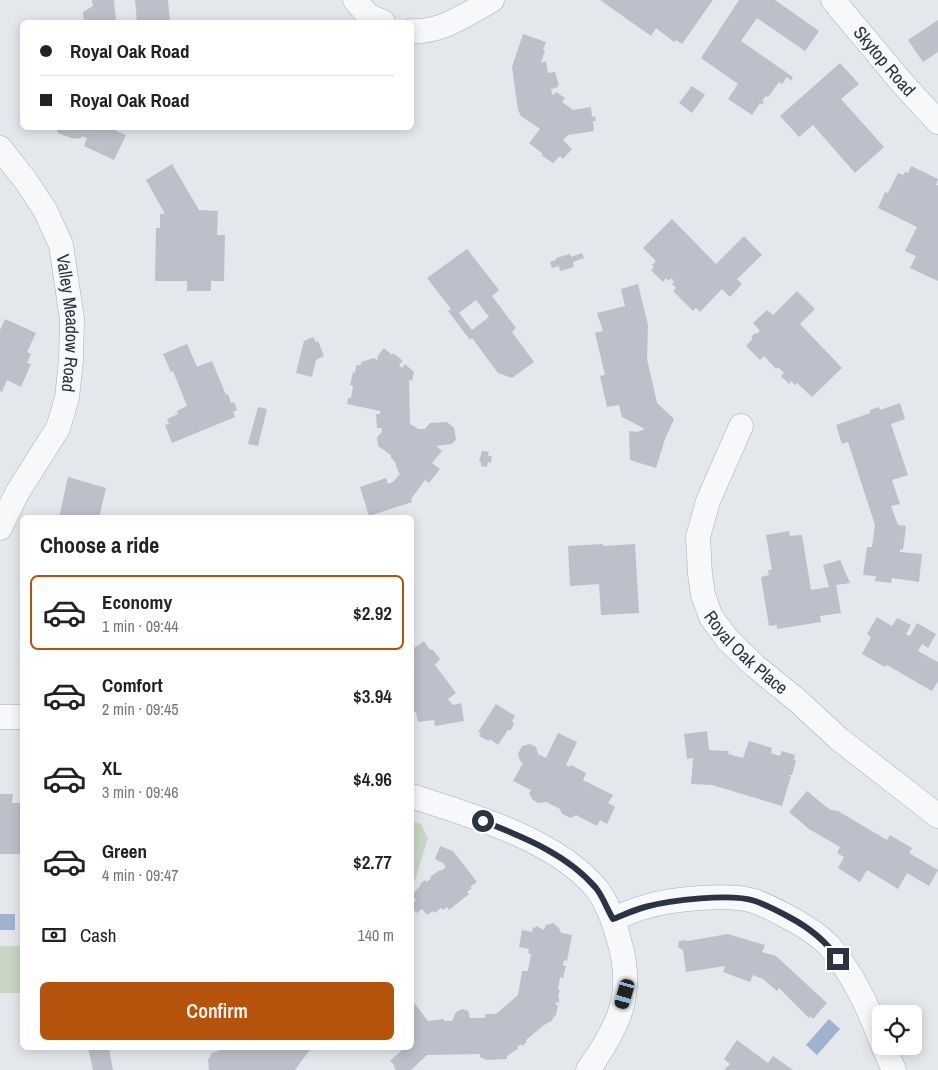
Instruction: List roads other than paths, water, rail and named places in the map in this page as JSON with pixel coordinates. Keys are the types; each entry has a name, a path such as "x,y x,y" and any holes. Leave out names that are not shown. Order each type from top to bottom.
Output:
{"street":[{"path":"355,0 369,16 378,20"},
{"path":"414,31 434,29 459,19 492,0"},
{"name":"Skytop Road","path":"833,0 903,84 938,122"},
{"name":"Valley Meadow Road","path":"0,148 26,181 45,210 61,245 72,319 71,360 67,398 58,428 16,493 0,528"},
{"name":"Royal Oak Place","path":"741,426 708,501 698,537 702,588 711,617 728,640 755,666 798,701 839,739 938,816"},
{"path":"0,717 20,717"},
{"path":"414,797 519,835 558,856 579,871 597,890 613,919 625,960 625,994 616,1026 588,1070"},
{"path":"613,919 646,906 711,897 753,900 802,924 830,948 853,981 872,1018"},
{"path":"887,1055 894,1070"}],"water":[{"path":"0,914 15,914 15,930 0,930"},
{"path":"829,1019 840,1029 817,1055 806,1045"}]}
